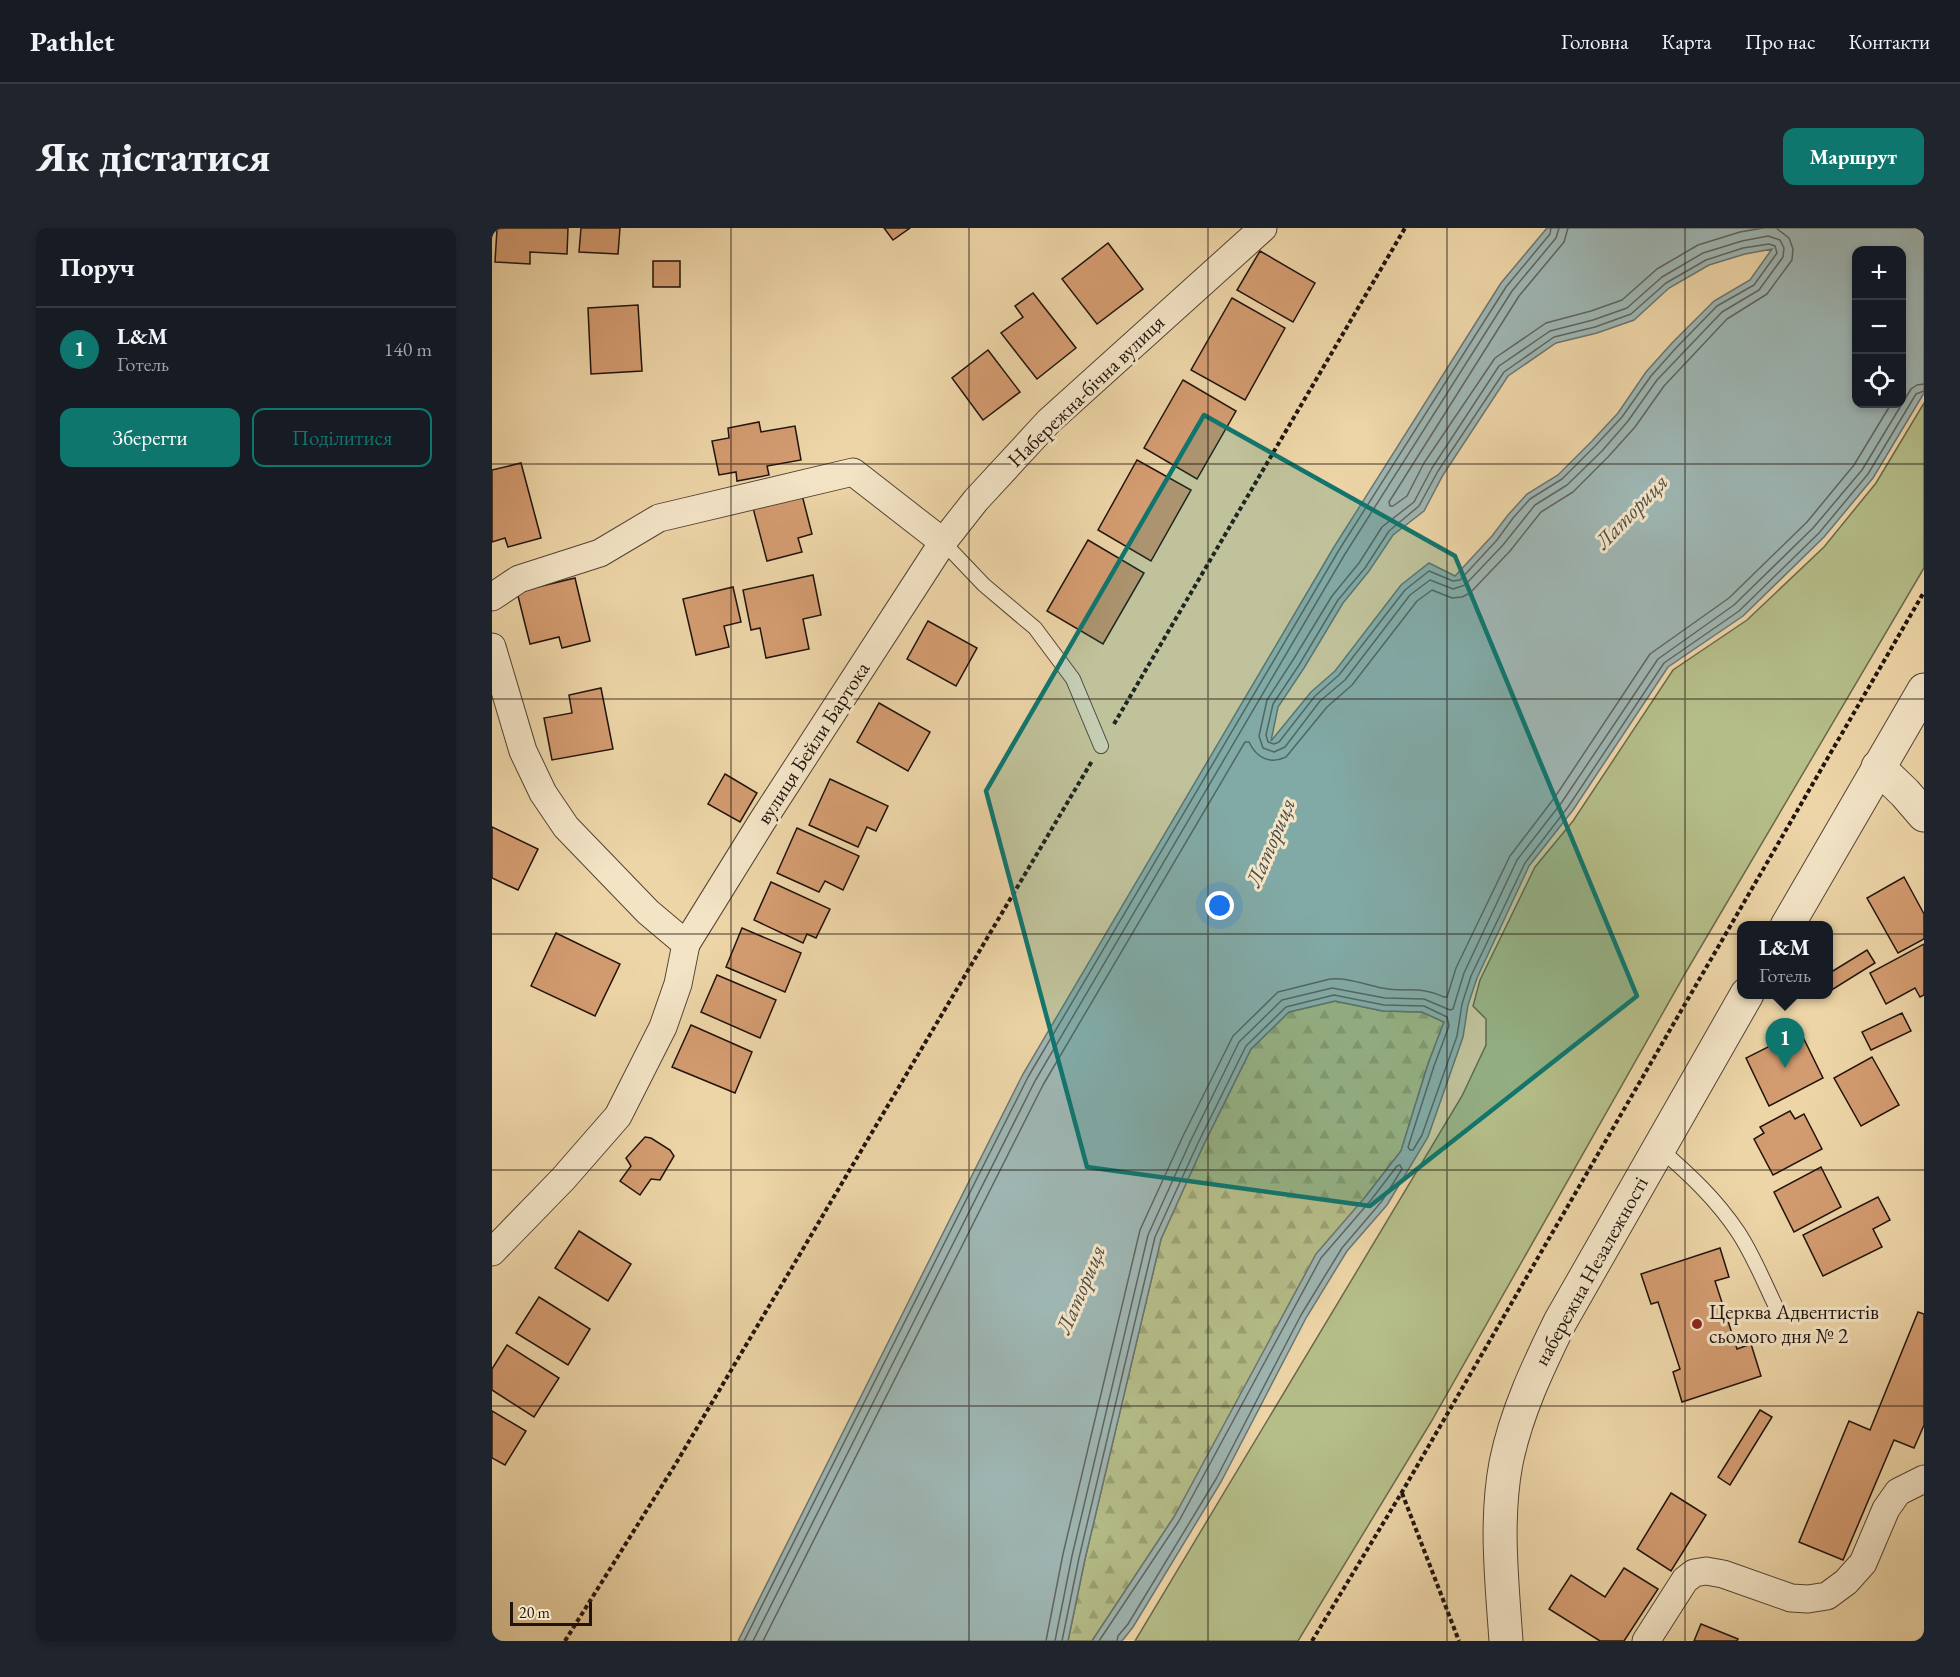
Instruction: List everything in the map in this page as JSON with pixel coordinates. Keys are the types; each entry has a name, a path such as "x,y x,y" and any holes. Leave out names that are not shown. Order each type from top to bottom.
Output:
{"street":[{"name":"Набережна-бічна вулиця","path":"944,542 976,500 1049,421 1263,228"},
{"path":"492,597 519,579 600,553 659,518 853,472 944,542"},
{"name":"вулиця Бейли Бартока","path":"492,1252 563,1179 618,1116 663,1027 678,984 686,944 761,823 944,542"},
{"path":"492,647 523,751 543,794 566,827 648,912 686,944"},
{"path":"1790,921 1924,690"},
{"path":"1878,767 1905,793 1924,816"},
{"name":"набережна Незалежності","path":"1506,1641 1501,1505 1506,1463 1520,1414 1537,1369 1560,1322 1745,999"},
{"path":"1646,1641 1685,1580 1694,1573 1706,1571 1723,1574 1791,1598 1808,1599 1827,1596 1846,1582 1863,1563 1886,1509 1898,1492 1924,1479"}],"lane":[{"path":"944,542 984,585 1035,628 1073,678 1101,746"},
{"path":"1659,1148 1696,1180 1740,1234 1778,1311"}],"path":[{"path":"565,1641 681,1455 1406,228"},
{"path":"1312,1641 1402,1492 1924,592"},
{"path":"1402,1492 1459,1641"}],"highlighted area":[{"path":"1204,415 1455,556 1637,996 1370,1206 1087,1167 986,791"}],"green space":[{"path":"1924,403 1924,568 1686,972 1431,1422 1298,1641 1135,1641 1462,1096 1486,1045 1486,1019 1473,1006 1480,980 1535,867 1573,821 1673,670 1747,620 1824,547 1876,483"},
{"path":"1335,1001 1383,1011 1422,1012 1444,1022 1428,1064 1401,1151 1366,1196 1174,1517 1092,1641 1068,1641 1085,1559 1161,1239 1203,1146 1251,1049 1289,1012"}],"water":[{"name":"Латориця","path":"1547,228 1924,228 1924,393 1873,478 1824,537 1743,616 1668,667 1573,810 1529,866 1477,978 1468,1005 1463,1037 1428,1137 1387,1205 1347,1251 1306,1318 1221,1482 1133,1627 1122,1641 1092,1641 1174,1517 1316,1254 1401,1151 1428,1064 1444,1022 1422,1012 1383,1011 1335,1001 1289,1012 1251,1049 1203,1146 1161,1239 1085,1559 1068,1641 738,1641 1023,1074 1334,547 1501,283","holes":["1772,249 1750,280 1714,301 1672,343 1646,372 1618,413 1592,441 1558,475 1527,494 1455,576 1429,563 1401,585 1335,671 1311,692 1271,741 1278,707 1343,603 1369,571 1393,535 1424,511 1443,475 1508,376 1556,343 1597,333 1634,320 1669,288 1709,265 1745,254"]}],"building":[{"path":"568,228 567,254 530,252 530,264 495,262 497,229"},
{"path":"581,228 620,228 618,254 579,252"},
{"path":"884,228 910,228 893,240"},
{"path":"1108,243 1143,289 1097,324 1062,279"},
{"path":"1260,251 1315,283 1293,322 1237,290"},
{"path":"653,261 680,261 680,287 653,287"},
{"path":"1033,293 1076,348 1037,379 1001,333 1023,317 1015,306"},
{"path":"1232,298 1285,328 1245,400 1191,370"},
{"path":"638,305 642,371 591,374 588,308"},
{"path":"988,350 1020,392 983,420 952,378"},
{"path":"1183,380 1236,411 1197,479 1144,448"},
{"path":"759,422 761,432 795,426 801,460 767,466 769,475 737,481 736,472 719,475 712,441 729,438 728,428"},
{"path":"1137,460 1191,490 1151,561 1098,530"},
{"path":"521,463 541,538 508,547 505,538 492,542 492,470"},
{"path":"802,495 812,534 798,538 802,552 767,561 753,508"},
{"path":"1088,540 1144,573 1103,644 1047,611"},
{"path":"813,575 821,615 803,619 809,649 766,658 760,628 751,630 743,590"},
{"path":"575,578 590,641 562,648 559,637 530,644 517,592"},
{"path":"733,587 741,622 724,626 729,647 696,655 683,599"},
{"path":"928,621 977,648 956,686 907,659"},
{"path":"601,688 613,749 552,760 544,718 572,713 569,695"},
{"path":"879,703 930,732 908,771 857,742"},
{"path":"725,774 757,793 740,822 708,804"},
{"path":"830,779 888,806 876,831 867,827 858,847 809,825"},
{"path":"492,827 538,849 518,890 492,878"},
{"path":"797,828 859,856 843,890 825,881 819,892 777,873"},
{"path":"1904,877 1924,914 1924,939 1898,953 1867,898"},
{"path":"771,882 830,909 816,938 807,934 803,943 754,920"},
{"path":"742,928 801,953 785,992 726,967"},
{"path":"556,933 620,964 595,1016 531,986"},
{"path":"1924,944 1924,995 1920,997 1915,988 1886,1004 1870,973"},
{"path":"1867,950 1875,963 1833,989 1833,971"},
{"path":"717,975 776,1000 760,1038 701,1012"},
{"path":"1902,1013 1911,1031 1871,1050 1862,1032"},
{"path":"691,1025 752,1052 735,1093 672,1067"},
{"path":"1800,1031 1823,1078 1769,1106 1746,1058"},
{"path":"1872,1057 1899,1105 1861,1126 1834,1078"},
{"path":"1790,1111 1795,1119 1804,1114 1822,1149 1773,1175 1754,1139 1764,1133 1760,1127"},
{"path":"645,1137 651,1138 670,1150 674,1156 660,1180 651,1179 640,1195 620,1181 631,1166 626,1158"},
{"path":"1821,1167 1841,1207 1794,1232 1774,1192"},
{"path":"1878,1197 1890,1220 1873,1229 1882,1247 1823,1276 1803,1235"},
{"path":"579,1231 631,1264 608,1301 555,1268"},
{"name":"Церква Адвентистів сьомого дня № 2","path":"1720,1248 1729,1277 1715,1281 1737,1349 1751,1344 1761,1376 1682,1402 1673,1372 1680,1369 1658,1302 1651,1304 1641,1274"},
{"path":"539,1297 590,1329 568,1365 516,1333"},
{"path":"1918,1312 1924,1314 1924,1425 1914,1448 1894,1440 1843,1560 1799,1542 1849,1421 1870,1430"},
{"path":"507,1345 559,1378 534,1417 492,1390 492,1369"},
{"path":"1760,1410 1772,1417 1730,1485 1718,1477"},
{"path":"492,1411 526,1431 505,1465 492,1458"},
{"path":"1671,1493 1706,1515 1671,1571 1637,1549"},
{"path":"1624,1568 1658,1589 1624,1641 1600,1641 1549,1609 1571,1575 1605,1597"},
{"path":"1701,1624 1738,1639 1737,1641 1694,1641"}],"place":[{"name":"L&M","path":"1785,1068"},
{"name":"Церква Адвентистів сьомого дня № 2","path":"1697,1324"}]}
